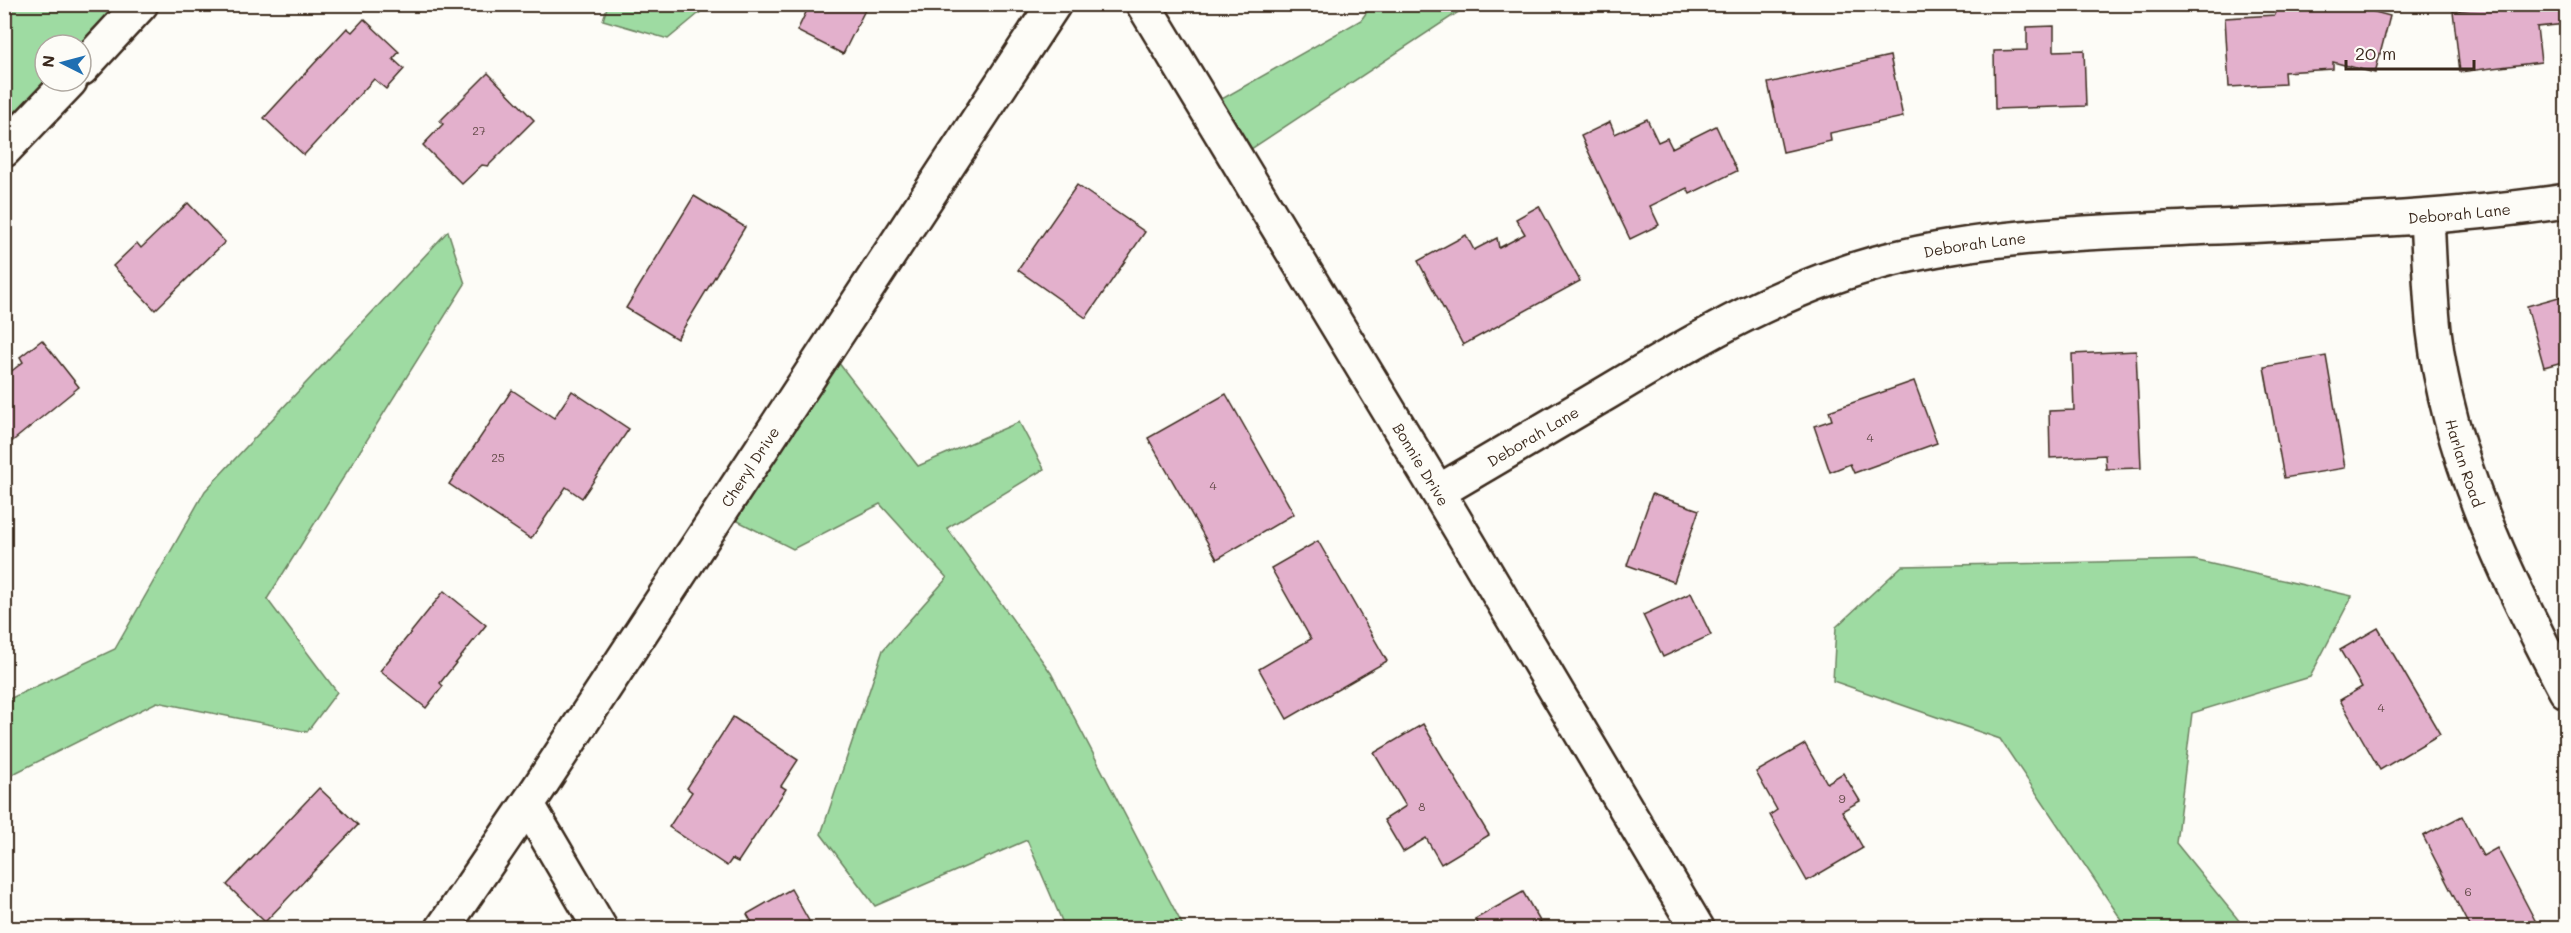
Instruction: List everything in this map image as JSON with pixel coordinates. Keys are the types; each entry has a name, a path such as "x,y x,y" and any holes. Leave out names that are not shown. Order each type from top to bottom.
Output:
{"street":[{"path":"93,56 141,4"},
{"name":"Cheryl Drive","path":"443,928 528,805 1054,4"},
{"name":"Bonnie Drive","path":"1143,4 1438,492 1697,928"},
{"path":"4,150 59,93"},
{"name":"Deborah Lane","path":"1438,492 1656,363 1737,318 1818,283 1886,261 1964,243 2040,234 2427,217 2566,201"},
{"name":"Harlan Road","path":"2427,217 2434,332 2455,432 2482,516 2519,602 2566,691"},
{"path":"528,805 600,928"}],"green space":[{"path":"608,4 709,5 668,39 603,20"},
{"path":"5,5 152,5 93,38 93,33 33,33 33,93 64,93 5,150"},
{"path":"1372,5 1469,5 1236,159 1206,108 1361,20"},
{"path":"448,231 465,284 267,599 337,692 307,732 157,702 5,778 5,701 115,649 205,491"},
{"path":"828,349 918,466 1019,422 1044,469 947,528 1051,673 1184,928 1065,928 1027,840 875,906 821,834 883,650 947,578 880,504 793,549 720,512"},
{"path":"2194,560 2352,596 2310,677 2192,713 2176,843 2245,928 2127,928 2000,739 1833,681 1836,627 1902,566"}],"building":[{"path":"810,4 868,4 843,54 797,31"},
{"path":"2274,4 2345,4 2390,16 2375,73 2333,62 2333,69 2284,72 2285,84 2229,87 2225,18 2275,15"},
{"path":"2490,4 2566,4 2566,24 2537,27 2541,62 2460,72 2453,11 2491,7"},
{"path":"364,19 399,52 393,59 404,69 386,89 374,79 304,155 264,118 347,28 352,32"},
{"path":"2054,26 2054,51 2084,50 2086,106 1995,109 1994,51 2027,50 2027,27"},
{"path":"1890,56 1903,117 1830,133 1831,141 1783,152 1768,83"},
{"path":"488,73 534,120 488,166 482,165 462,184 423,145 443,124 440,121"},
{"path":"1647,119 1658,142 1667,138 1672,148 1716,126 1737,171 1690,194 1687,188 1650,206 1659,225 1630,239 1581,136 1610,122 1615,134"},
{"path":"1077,185 1145,232 1086,318 1018,270"},
{"path":"694,196 745,227 677,339 626,308"},
{"path":"188,203 225,242 155,310 113,266 137,243 141,248"},
{"path":"1539,206 1580,281 1463,345 1418,261 1466,235 1474,250 1497,238 1499,248 1525,234 1516,219"},
{"path":"2566,295 2566,361 2544,367 2527,306"},
{"path":"42,340 79,387 4,448 4,377 23,362 20,357"},
{"path":"2136,351 2141,468 2106,469 2105,455 2050,458 2049,411 2074,410 2072,354"},
{"path":"2326,356 2345,468 2284,478 2264,367"},
{"path":"1914,381 1937,443 1854,473 1850,464 1830,472 1814,426 1832,420 1829,411"},
{"path":"512,390 554,418 572,391 629,429 582,498 566,487 531,539 449,484"},
{"path":"1226,394 1294,514 1217,559 1148,438"},
{"path":"1652,494 1699,510 1674,582 1627,565"},
{"path":"1318,541 1387,661 1287,719 1259,669 1311,639 1271,568"},
{"path":"444,591 486,625 440,683 443,686 426,708 380,671"},
{"path":"1691,593 1711,635 1663,657 1643,615"},
{"path":"2378,628 2440,734 2380,770 2340,700 2362,687 2340,650"},
{"path":"733,717 798,760 781,786 786,789 738,862 732,859 727,866 669,827 692,792 687,788"},
{"path":"1423,724 1489,835 1441,864 1426,838 1403,852 1384,820 1406,806 1374,753"},
{"path":"1805,744 1827,783 1843,773 1860,801 1842,811 1863,848 1807,881 1770,815 1777,810 1756,772"},
{"path":"319,788 358,825 265,922 227,885"},
{"path":"2462,816 2483,856 2497,848 2537,924 2527,928 2470,928 2423,836"},
{"path":"791,889 813,928 755,928 747,914"},
{"path":"1523,892 1544,928 1481,928 1475,919"}]}
